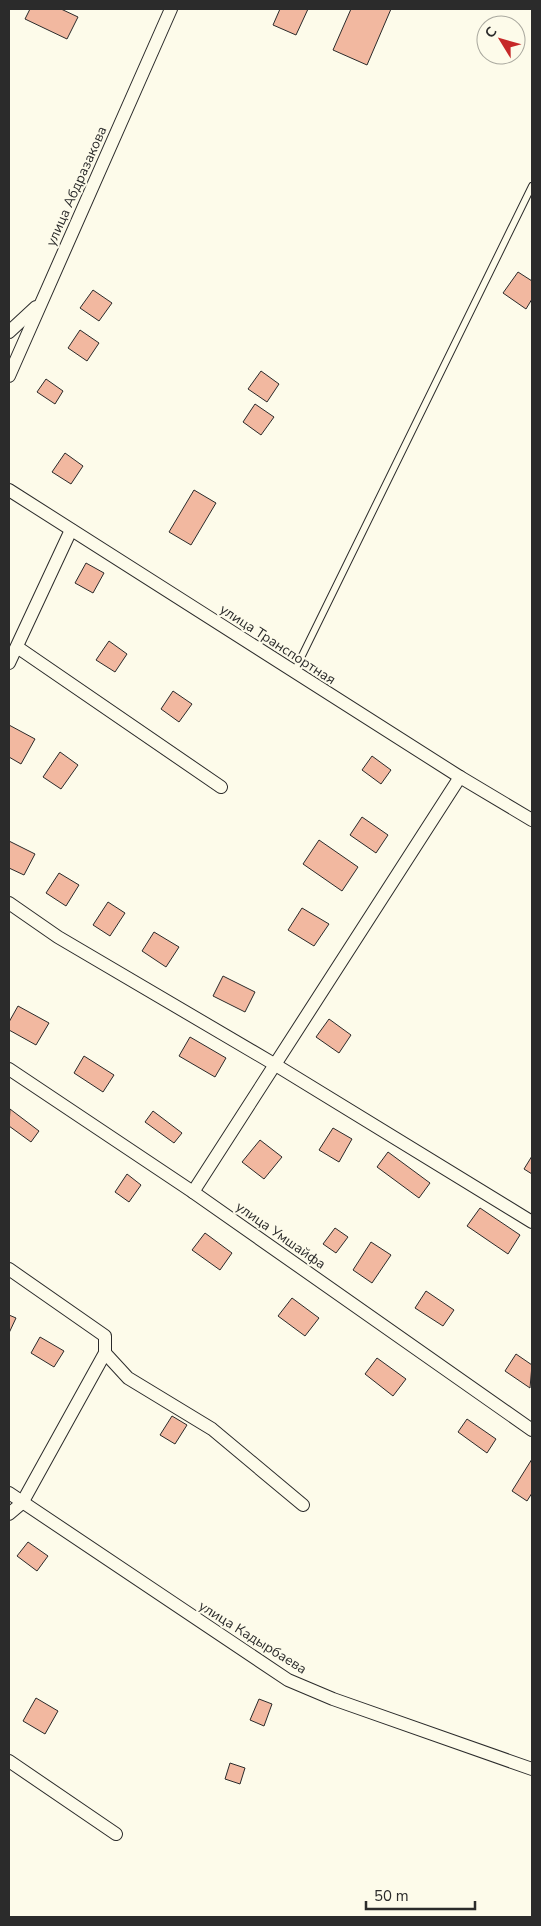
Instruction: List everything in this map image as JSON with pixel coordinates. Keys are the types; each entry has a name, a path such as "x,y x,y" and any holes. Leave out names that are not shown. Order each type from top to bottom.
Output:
{"street":[{"name":"улица Абдразакова","path":"9,376 171,9"},
{"path":"9,332 40,303"},
{"name":"улица Транспортная","path":"9,490 460,778 532,820"},
{"path":"9,663 71,530"},
{"path":"17,647 221,787"},
{"path":"193,1192 460,778"},
{"path":"9,903 58,937 274,1064 532,1222"},
{"name":"улица Умшайфа","path":"9,1069 193,1192 532,1430"},
{"path":"9,1269 105,1336 106,1353 22,1503 9,1514"},
{"path":"106,1353 128,1378 212,1429 303,1506"},
{"name":"улица Кадырбаева","path":"9,1493 288,1680 333,1699 532,1770"},
{"path":"9,1762 116,1834"}],"lane":[{"path":"294,672 532,186"}],"building":[{"path":"30,9 61,9 78,17 67,39 25,19"},
{"path":"280,9 308,9 296,35 273,25"},
{"path":"351,9 391,9 367,65 333,50"},
{"path":"518,272 532,281 532,299 526,309 503,293"},
{"path":"93,290 112,303 99,321 80,308"},
{"path":"80,330 99,343 87,361 68,348"},
{"path":"261,371 279,384 267,402 248,389"},
{"path":"46,379 63,391 55,404 37,392"},
{"path":"255,404 274,417 261,435 243,422"},
{"path":"65,453 83,466 71,484 52,472"},
{"path":"194,490 216,503 191,545 169,532"},
{"path":"86,563 104,573 93,593 75,583"},
{"path":"109,641 127,654 115,672 96,660"},
{"path":"173,691 192,704 179,722 161,709"},
{"path":"9,725 35,739 21,764 9,757"},
{"path":"60,752 78,765 61,789 43,777"},
{"path":"372,756 391,770 381,784 362,770"},
{"path":"362,817 388,835 376,853 350,835"},
{"path":"319,840 358,867 342,891 303,864"},
{"path":"9,841 35,854 24,875 9,868"},
{"path":"59,873 79,885 66,906 46,893"},
{"path":"108,902 125,913 110,936 93,925"},
{"path":"302,908 329,924 314,946 288,930"},
{"path":"154,932 179,947 166,967 142,951"},
{"path":"223,976 255,992 245,1012 213,996"},
{"path":"18,1006 49,1023 36,1045 9,1030 9,1022"},
{"path":"329,1019 351,1035 339,1053 316,1037"},
{"path":"190,1037 226,1058 215,1077 179,1056"},
{"path":"84,1056 114,1075 103,1092 74,1073"},
{"path":"10,1109 39,1131 31,1142 9,1126"},
{"path":"153,1111 182,1133 174,1143 145,1122"},
{"path":"333,1128 352,1139 339,1162 319,1150"},
{"path":"260,1140 282,1157 264,1179 242,1162"},
{"path":"388,1152 430,1183 419,1198 377,1167"},
{"path":"532,1156 532,1174 524,1169"},
{"path":"127,1174 141,1185 129,1202 115,1192"},
{"path":"480,1208 520,1235 508,1254 467,1226"},
{"path":"335,1228 348,1237 336,1253 323,1244"},
{"path":"205,1233 232,1253 220,1270 192,1250"},
{"path":"371,1242 391,1255 372,1283 353,1270"},
{"path":"426,1291 454,1310 443,1326 415,1308"},
{"path":"292,1298 319,1318 305,1336 278,1316"},
{"path":"9,1315 16,1318 9,1333"},
{"path":"40,1337 64,1351 54,1367 31,1353"},
{"path":"516,1354 532,1365 530,1388 505,1371"},
{"path":"377,1358 406,1379 393,1396 365,1374"},
{"path":"172,1416 187,1425 175,1444 160,1435"},
{"path":"467,1419 496,1439 487,1453 458,1432"},
{"path":"532,1459 532,1493 527,1501 512,1491"},
{"path":"28,1542 48,1556 37,1571 17,1556"},
{"path":"36,1698 58,1711 45,1734 23,1721"},
{"path":"259,1699 272,1704 264,1726 250,1720"},
{"path":"230,1763 245,1768 240,1784 225,1779"}]}
